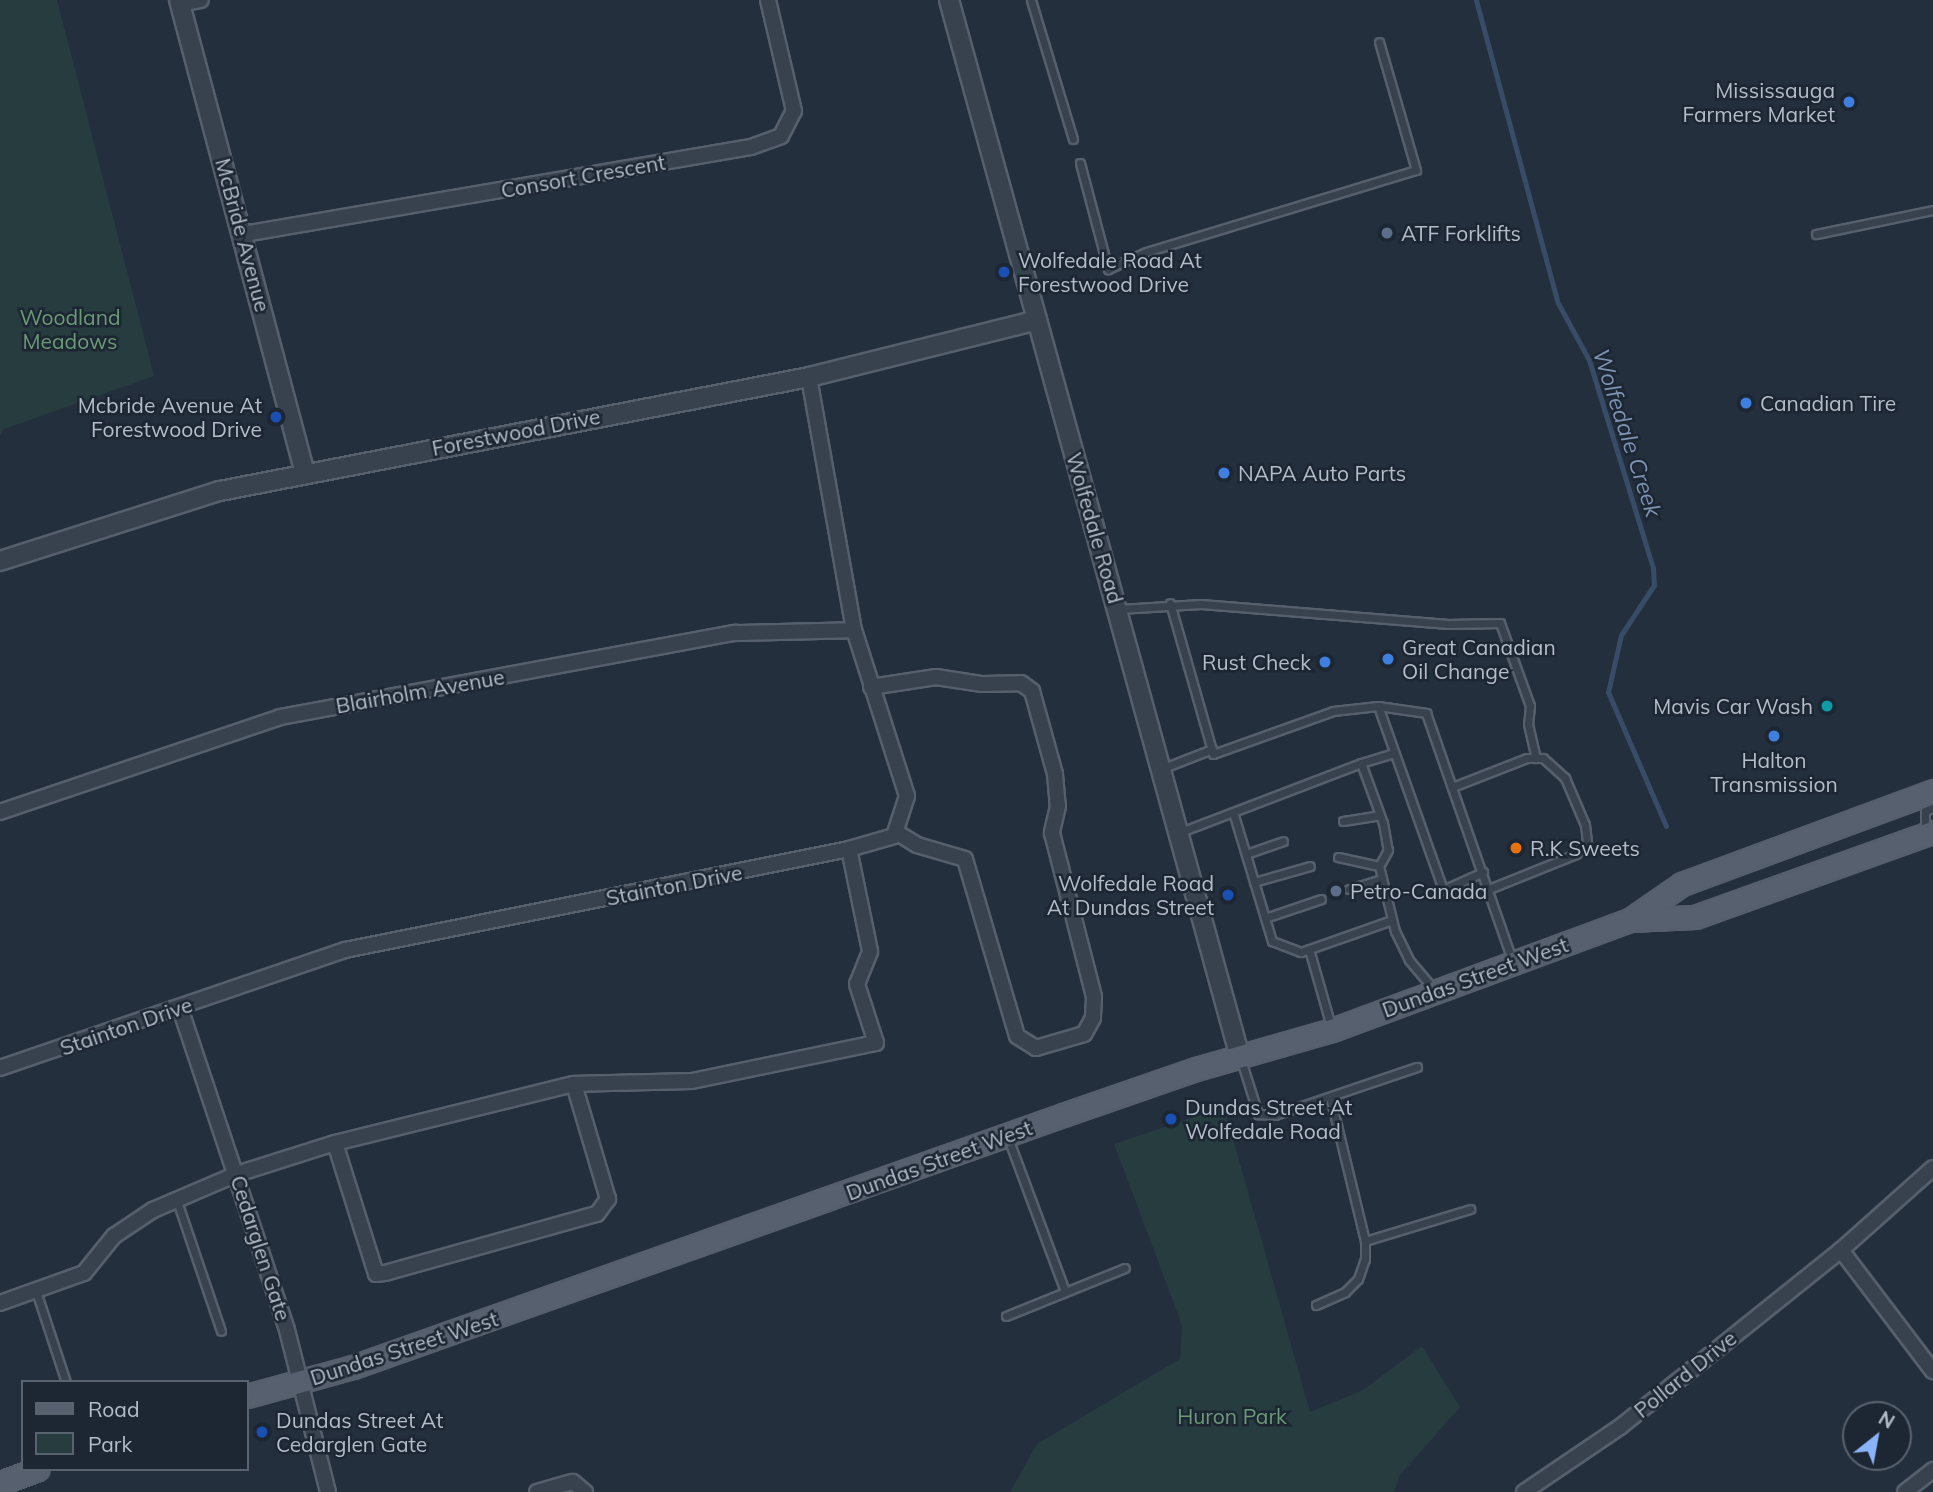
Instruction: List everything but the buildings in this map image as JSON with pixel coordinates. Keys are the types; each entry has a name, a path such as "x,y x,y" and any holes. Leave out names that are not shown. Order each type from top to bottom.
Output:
{"main road":[{"name":"Dundas Street West","path":"248,1395 300,1381 536,1305 1008,1138 1063,1115 1332,1030 1630,920 1682,884 1933,791"},
{"name":"Dundas Street West","path":"1630,920 1695,917 1929,833"},
{"path":"0,1483 33,1471"}],"street":[{"path":"179,2 201,0"},
{"name":"Consort Crescent","path":"244,234 751,147 781,136 794,111 768,0"},
{"name":"Wolfedale Road","path":"949,0 1240,1057"},
{"name":"McBride Avenue","path":"179,2 244,234 305,472"},
{"name":"Forestwood Drive","path":"0,561 220,491 305,472 809,377 1037,320"},
{"path":"809,377 854,630 871,687 907,796 897,832 917,845 965,859 1017,1036 1036,1048 1084,1034 1093,1018 1094,997 1052,833 1058,806 1055,775 1032,691 1021,683 982,684 936,677 871,687"},
{"name":"Blairholm Avenue","path":"0,812 280,717 736,633 854,630"},
{"name":"Stainton Drive","path":"0,1068 345,950 877,844 897,832"},
{"path":"0,1303 84,1273 131,1221 237,1174 335,1143 574,1084 692,1081 876,1043 857,984 870,951 849,849"},
{"name":"Cedarglen Gate","path":"180,1008 237,1174 300,1381 328,1492"},
{"path":"335,1143 376,1274 385,1273 597,1214 608,1199 574,1084"},
{"name":"Pollard Drive","path":"1524,1492 1619,1427 1841,1250 1933,1168"},
{"path":"1841,1250 1933,1371"},
{"path":"1905,1492 1933,1470"},
{"path":"537,1492 573,1482 586,1492"}],"lane":[{"path":"1031,0 1073,139"},
{"path":"1080,163 1108,269 1146,252 1416,170 1379,42"},
{"path":"1816,234 1933,210"},
{"path":"1118,609 1170,603 1448,624 1500,623 1530,706 1528,724 1536,758"},
{"path":"1170,603 1213,754 1333,711 1378,706 1426,713 1455,786 1512,962"},
{"path":"1378,706 1443,890 1483,872"},
{"path":"1160,770 1212,749"},
{"path":"1178,833 1394,753"},
{"path":"1455,786 1536,758 1556,766 1565,778 1585,825 1587,842 1576,854 1489,889"},
{"path":"1361,763 1380,815 1388,850 1379,866 1392,920 1409,960 1436,992"},
{"path":"1929,833 1925,811 1933,808"},
{"path":"1233,811 1272,941 1301,952 1392,920"},
{"path":"1343,821 1380,815"},
{"path":"1246,854 1283,841"},
{"path":"1338,857 1379,866"},
{"path":"1254,882 1310,866"},
{"path":"1349,889 1381,878"},
{"path":"1265,918 1321,899"},
{"path":"1309,949 1332,1030"},
{"path":"1240,1057 1258,1114 1275,1115 1331,1100 1418,1067"},
{"path":"1316,1305 1345,1292 1358,1279 1365,1241 1331,1100"},
{"path":"1008,1138 1065,1291"},
{"path":"177,1201 221,1331"},
{"path":"1365,1241 1470,1209"},
{"path":"1006,1316 1125,1269"},
{"path":"36,1291 65,1380"}],"green space":[{"name":"Woodland Meadows","path":"0,0 57,0 154,376 4,429 0,435"},
{"name":"Huron Park","path":"1224,1107 1310,1412 1363,1390 1422,1346 1460,1407 1400,1475 1394,1492 1010,1492 1037,1444 1180,1359 1182,1325 1114,1144"}],"waterway":[{"name":"Wolfedale Creek","path":"1476,0 1558,303 1589,360 1653,568 1654,585 1621,635 1608,692 1666,826"}],"place":[{"name":"Mississauga Farmers Market","path":"1849,102"},
{"name":"ATF Forklifts","path":"1387,233"},
{"name":"Wolfedale Road At Forestwood Drive","path":"1004,272"},
{"name":"Canadian Tire","path":"1746,403"},
{"name":"Mcbride Avenue At Forestwood Drive","path":"276,417"},
{"name":"NAPA Auto Parts","path":"1224,473"},
{"name":"Great Canadian Oil Change","path":"1388,659"},
{"name":"Rust Check","path":"1325,662"},
{"name":"Mavis Car Wash","path":"1827,706"},
{"name":"Halton Transmission","path":"1774,736"},
{"name":"R.K Sweets","path":"1516,848"},
{"name":"Petro-Canada","path":"1336,891"},
{"name":"Wolfedale Road At Dundas Street","path":"1228,895"},
{"name":"Dundas Street At Wolfedale Road","path":"1171,1119"},
{"name":"Dundas Street At Cedarglen Gate","path":"262,1432"}]}
